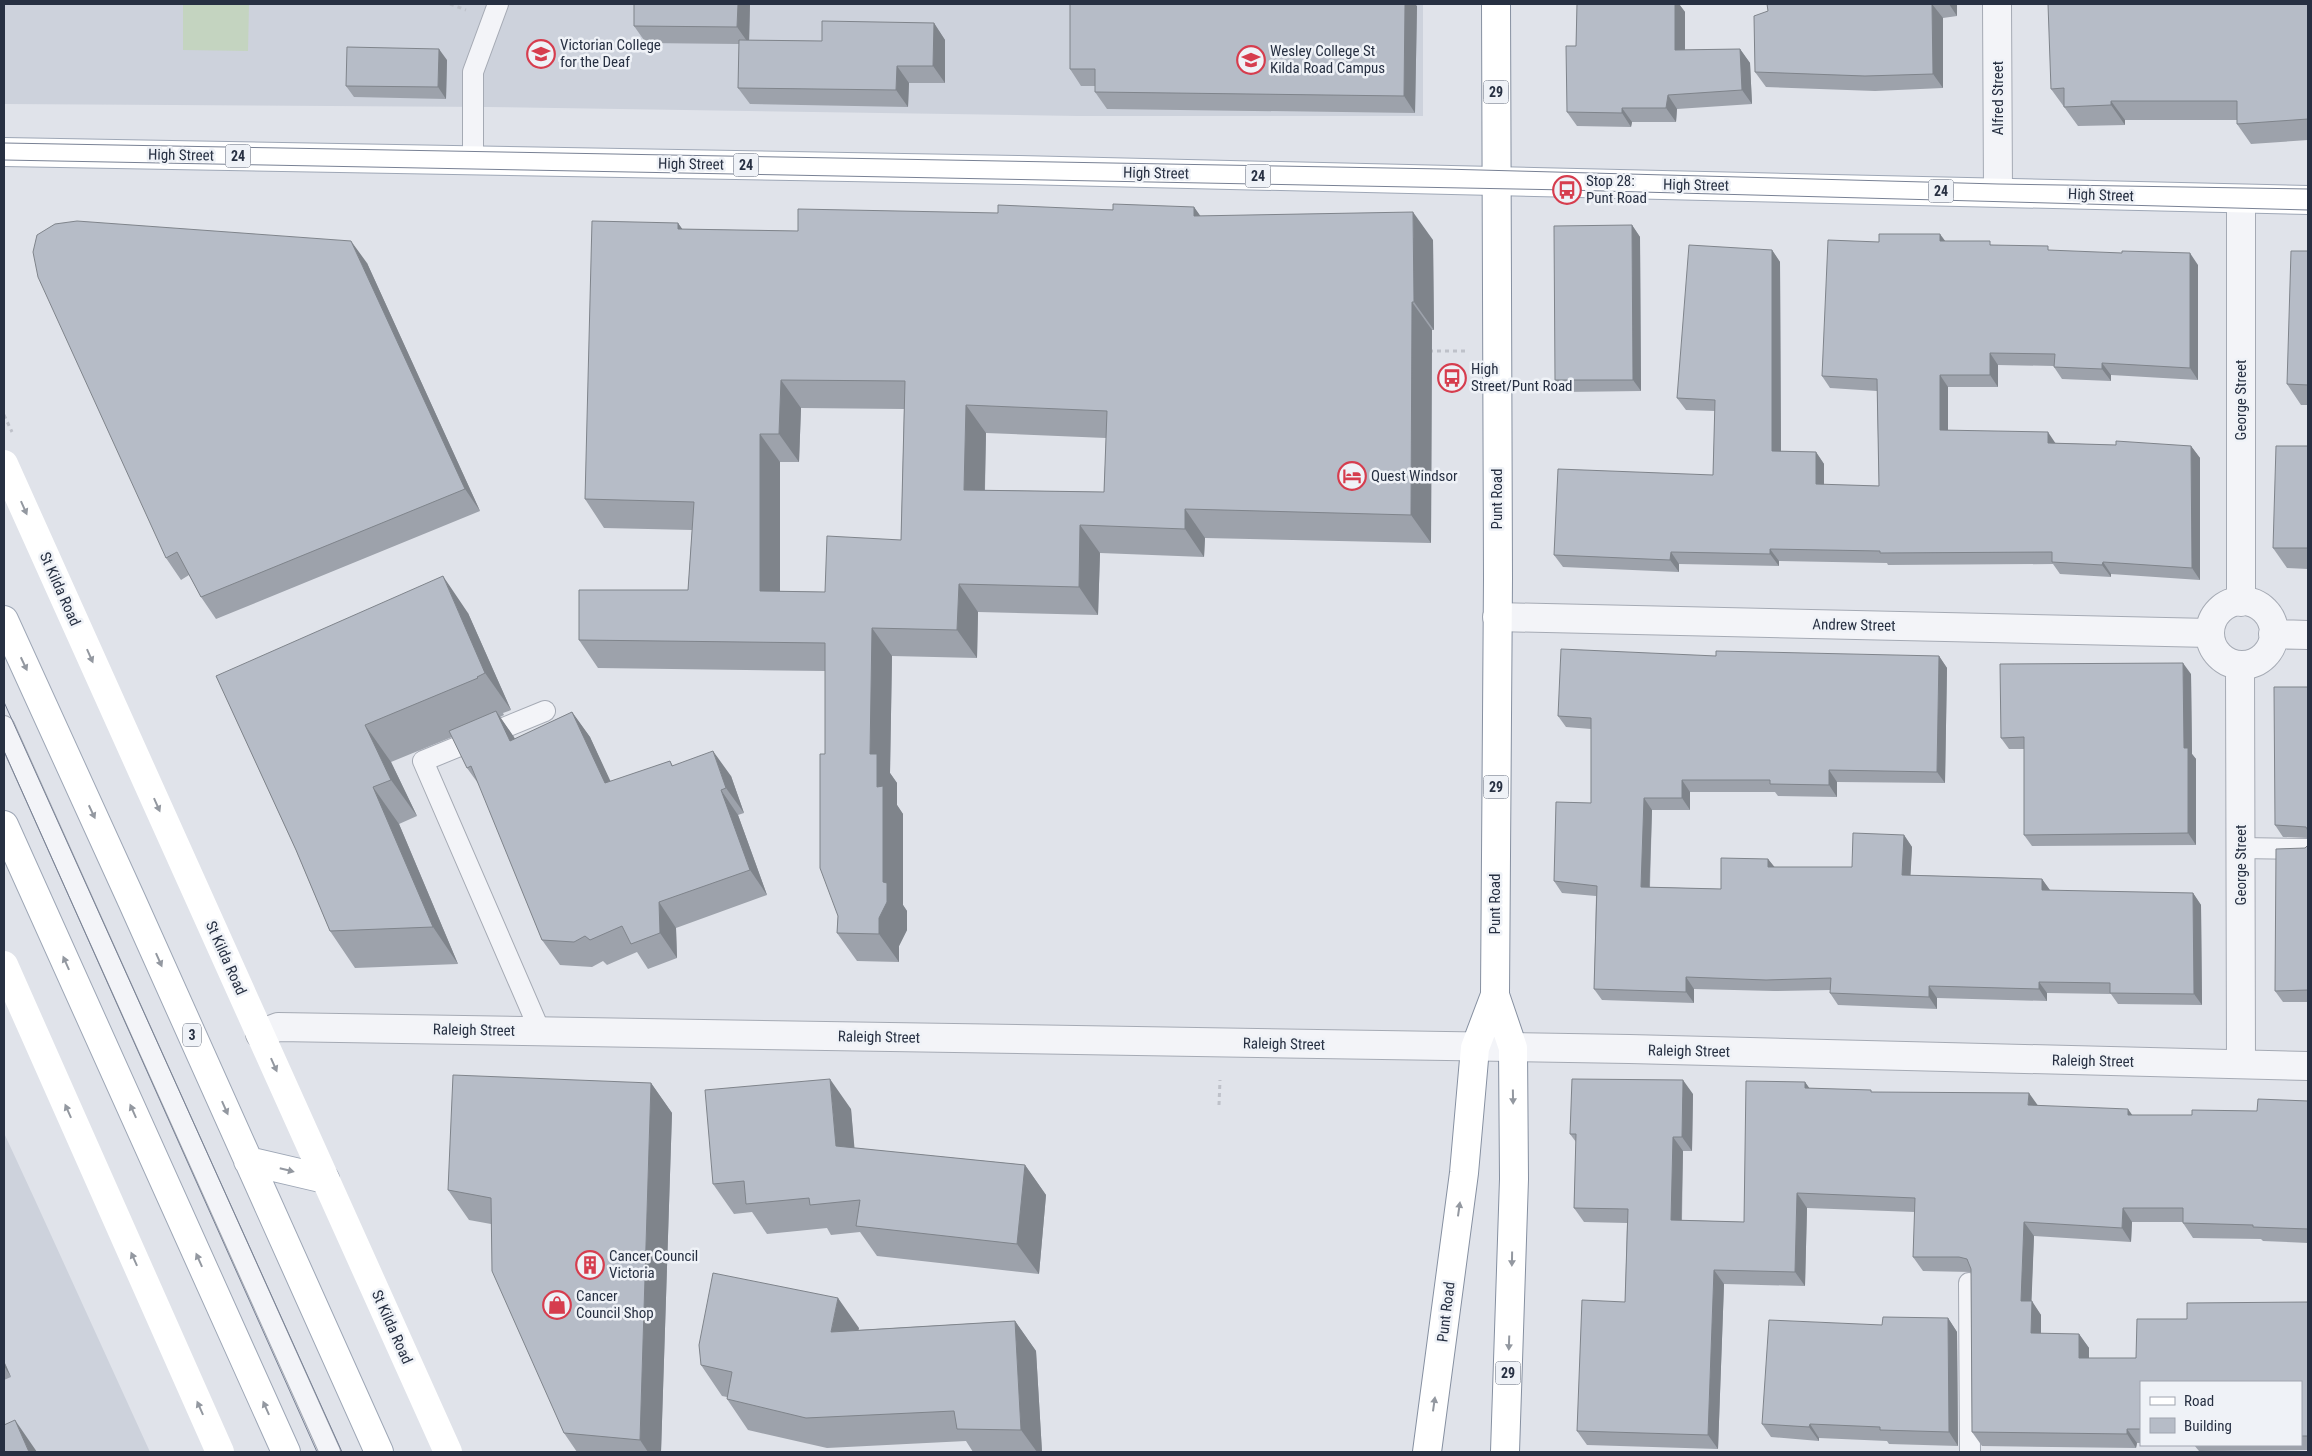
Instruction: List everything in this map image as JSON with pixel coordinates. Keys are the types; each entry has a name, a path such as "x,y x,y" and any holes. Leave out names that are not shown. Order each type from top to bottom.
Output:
{"main road":[{"name":"Punt Road","path":"1496,4 1497,617 1495,995 1513,1048 1514,1189 1505,1452"},
{"name":"High Street","path":"4,152 1496,181 2308,200"},
{"name":"St Kilda Road","path":"4,464 448,1452"},
{"name":"3","path":"4,620 379,1452"},
{"path":"4,825 286,1452"},
{"path":"4,965 220,1452"},
{"name":"Punt Road","path":"1427,1452 1464,1173 1475,1048 1495,995"},
{"path":"248,1160 325,1179"}],"street":[{"name":"Alfred Street","path":"1997,4 1998,192"},
{"name":"George Street","path":"2241,199 2242,602"},
{"path":"2242,602 2251,603 2268,615 2274,634 2272,644 2260,660 2240,665 2222,658 2211,642 2210,633 2211,623 2223,607 2242,602"},
{"name":"Andrew Street","path":"1497,617 2210,633"},
{"path":"2274,634 2308,635"},
{"name":"George Street","path":"2240,665 2241,1064"},
{"name":"Raleigh Street","path":"260,1034 278,1027 540,1031 1513,1048 2308,1066"}],"lane":[{"path":"473,161 473,72 498,4"},
{"path":"540,1031 423,761 545,711"},
{"path":"4,726 330,1452"},
{"path":"2241,848 2308,849"},
{"path":"1970,1283 1970,1452"}],"path":[{"path":"1426,350 1497,352"},
{"path":"1219,1106 1220,1080"}],"shaded area":[{"name":"Victorian College for the Deaf","path":"4,4 1423,4 1423,116 1078,116 487,107 4,104"},
{"path":"4,1133 35,1200 150,1452 4,1452"}],"green space":[{"path":"183,4 249,4 248,51 183,50"}],"building":[{"path":"634,4 738,4 737,27 634,26"},
{"name":"Wesley College St Kilda Road Campus","path":"1070,4 1405,4 1404,96 1095,92 1095,69 1070,69"},
{"path":"1577,4 1675,4 1675,50 1740,49 1742,90 1668,95 1666,108 1622,108 1622,113 1567,112 1566,46 1576,46"},
{"path":"1767,4 1932,4 1933,74 1865,76 1755,72 1754,16 1768,11"},
{"path":"2048,4 2308,4 2308,119 2237,124 2237,101 2111,101 2111,105 2064,107 2064,88 2051,89"},
{"path":"822,21 934,23 933,66 897,66 896,90 738,88 739,40 822,41"},
{"path":"347,47 439,49 438,87 346,86"},
{"path":"1113,204 1194,207 1194,216 1413,212 1414,302 1412,302 1411,515 1185,509 1185,529 1080,525 1079,587 959,584 957,630 872,628 870,754 877,754 877,787 883,786 883,882 887,883 887,902 879,918 879,934 837,933 838,916 820,868 820,754 825,754 825,643 579,640 579,590 688,590 694,502 585,499 592,221 678,223 678,229 798,231 798,209 998,213 998,205 1113,210","holes":["781,380 905,381 901,540 827,536 825,592 760,591 760,434 779,434","966,405 1107,411 1104,492 964,490"]},
{"path":"77,221 351,241 465,489 201,597 177,552 166,558 38,277 33,252 37,235 55,224"},
{"path":"1632,225 1633,380 1555,380 1554,226"},
{"path":"1879,234 1940,234 1940,241 1990,241 1990,245 2048,246 2048,250 2190,253 2190,368 2102,363 2102,369 2054,367 2055,354 1990,353 1990,375 1940,375 1940,430 2048,432 2048,443 2116,445 2116,441 2191,446 2192,568 2103,562 2102,565 2052,562 2052,552 1880,553 1880,551 1770,549 1770,554 1671,552 1670,560 1554,555 1558,469 1713,475 1715,400 1677,398 1689,245 1772,250 1772,451 1816,452 1816,484 1879,486 1877,379 1822,376 1828,240 1879,242"},
{"path":"2291,251 2308,251 2308,385 2287,384"},
{"path":"2276,446 2308,446 2308,548 2273,548"},
{"path":"443,576 485,673 478,678 365,725 391,780 373,787 433,927 330,931 296,850 216,676"},
{"path":"1561,649 1716,656 1716,651 1939,656 1937,772 1829,770 1829,785 1770,784 1770,780 1682,780 1682,798 1644,798 1641,887 1721,889 1721,858 1768,859 1768,867 1852,867 1853,833 1904,835 1902,875 2042,879 2042,890 2193,893 2194,994 2110,993 2110,983 2039,982 2039,989 1929,986 1929,997 1830,993 1831,978 1766,980 1686,977 1686,992 1594,989 1597,886 1554,881 1556,802 1591,803 1591,718 1558,716"},
{"path":"2183,663 2184,748 2188,748 2188,833 2024,835 2024,737 2001,738 2000,664"},
{"path":"2274,687 2308,687 2308,831 2306,827 2275,825"},
{"path":"496,711 510,741 572,712 605,783 670,761 672,766 713,751 726,788 721,790 750,870 659,902 660,933 631,944 622,926 590,940 585,936 574,942 542,940 471,766 467,768 449,731"},
{"path":"2308,845 2308,990 2275,991 2276,849 2305,848"},
{"name":"Cancer Council Victoria","path":"453,1075 651,1083 640,1440 564,1433 492,1271 491,1198 448,1190"},
{"path":"830,1079 836,1146 1025,1165 1017,1244 856,1226 860,1200 810,1205 809,1198 746,1204 744,1181 713,1184 705,1090"},
{"path":"1572,1079 1683,1080 1682,1137 1673,1137 1671,1220 1744,1222 1746,1081 1805,1082 1805,1088 1871,1090 1871,1092 2029,1093 2028,1105 2128,1109 2128,1115 2192,1115 2192,1110 2257,1111 2258,1099 2308,1101 2308,1229 2183,1223 2183,1208 2123,1208 2122,1228 2024,1222 2021,1301 2032,1301 2031,1333 2079,1334 2079,1358 2136,1358 2137,1319 2187,1319 2187,1303 2308,1302 2308,1436 2302,1436 2302,1381 2140,1381 2140,1429 2127,1429 2127,1434 1972,1432 1971,1269 1967,1259 1959,1257 1913,1257 1915,1198 1797,1193 1795,1272 1714,1270 1708,1435 1577,1431 1582,1300 1625,1302 1628,1209 1574,1208 1576,1134 1570,1134"},
{"path":"713,1273 838,1298 831,1332 1015,1321 1021,1430 957,1429 954,1411 806,1418 727,1399 732,1372 701,1365 699,1345"},
{"path":"1883,1317 1948,1318 1949,1432 1880,1430 1880,1427 1810,1424 1809,1427 1762,1424 1769,1320 1882,1325"},
{"path":"15,1420 29,1452 4,1452 4,1425"}],"tram line":[{"path":"4,143 1443,169 1998,184 2308,189"},
{"path":"4,160 1567,190 2308,210"},
{"path":"4,702 342,1452"},
{"path":"4,751 317,1452"}],"place":[{"name":"Victorian College for the Deaf","path":"541,54"},
{"name":"Wesley College St Kilda Road Campus","path":"1251,60"},
{"name":"Stop 28: Punt Road","path":"1567,190"},
{"name":"High Street/Punt Road","path":"1452,378"},
{"name":"Quest Windsor","path":"1352,476"},
{"name":"Cancer Council Victoria","path":"590,1265"},
{"name":"Cancer Council Shop","path":"557,1305"}]}
